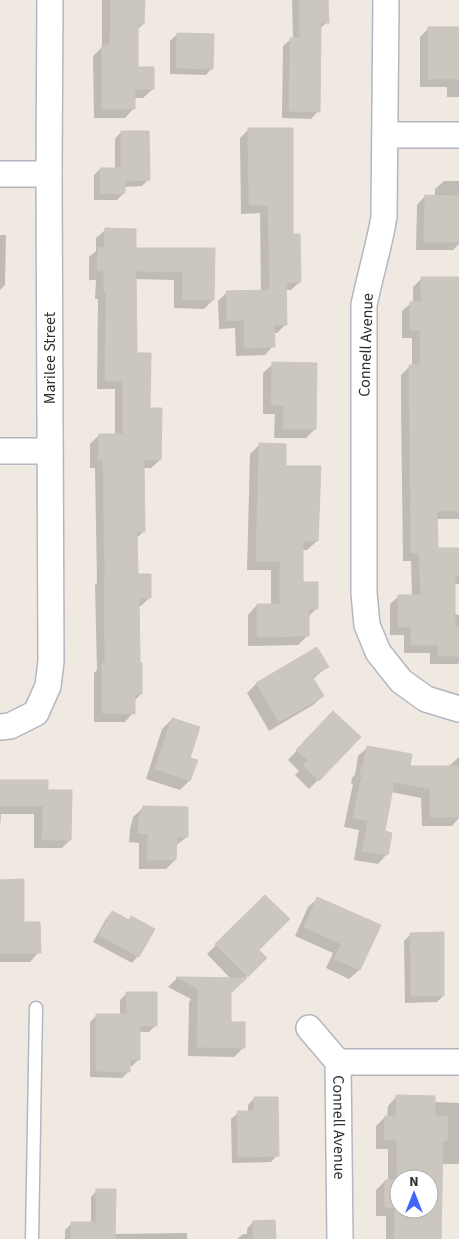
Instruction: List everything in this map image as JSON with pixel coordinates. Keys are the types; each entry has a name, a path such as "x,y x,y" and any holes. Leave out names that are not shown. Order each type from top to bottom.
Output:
{"street":[{"name":"Marilee Street","path":"0,727 10,726 36,713 48,686 51,661 50,0"},
{"name":"Connell Avenue","path":"386,0 384,217 364,305 364,593 366,625 378,652 401,681 426,700 459,709"},
{"path":"385,135 459,135"},
{"path":"0,174 49,174"},
{"path":"0,451 50,451"},
{"name":"Connell Avenue","path":"309,1028 338,1062 340,1239"},
{"path":"338,1062 459,1062"}],"lane":[{"path":"32,1239 36,1008"}],"building":[{"path":"111,0 145,0 144,24 138,24 138,67 154,67 154,89 135,89 135,109 102,109 102,45 110,45"},
{"path":"299,0 328,0 329,23 321,23 320,112 289,111 290,38 300,38"},
{"path":"428,27 459,27 459,79 428,79"},
{"path":"177,33 214,34 213,69 176,68"},
{"path":"248,128 293,128 293,234 300,234 301,282 286,282 287,325 274,325 275,347 244,348 244,320 227,321 226,291 270,290 268,205 249,205"},
{"path":"121,131 149,131 150,180 125,181 125,193 100,194 100,168 121,168"},
{"path":"425,195 459,196 459,242 424,242"},
{"path":"105,228 136,229 136,248 215,248 214,300 182,300 183,272 136,271 137,353 151,353 150,408 162,408 161,460 144,460 145,532 137,532 138,574 151,574 151,598 139,598 142,694 135,694 135,714 102,713 102,663 105,663 105,575 103,460 98,460 99,434 123,434 123,381 105,381 106,291 104,291 104,271 97,271 98,247 104,248"},
{"path":"421,277 459,277 459,511 437,511 438,548 459,548 459,576 455,577 455,627 459,627 459,656 438,656 438,645 411,645 411,627 398,627 398,595 421,595 419,553 411,553 409,365 420,365 420,330 410,330 410,302 421,301"},
{"path":"272,362 317,363 316,429 283,429 284,405 271,405"},
{"path":"259,443 286,444 286,466 321,466 318,541 303,541 303,582 318,582 318,609 309,609 309,636 257,637 257,604 280,604 280,561 256,561"},
{"path":"317,647 329,667 312,676 324,696 279,722 256,683"},
{"path":"333,711 361,737 319,781 303,765 308,760 296,750"},
{"path":"172,718 200,727 190,758 198,760 190,781 155,769"},
{"path":"367,746 412,754 410,766 459,766 459,817 430,817 430,789 394,782 385,831 392,833 388,855 362,851 368,821 353,818 362,775 360,774 361,767 363,767"},
{"path":"0,780 48,780 48,790 72,790 71,840 42,840 43,806 0,806"},
{"path":"143,806 188,807 188,837 177,837 176,860 147,860 148,834 138,833 139,818"},
{"path":"24,879 24,922 40,922 41,953 0,953 0,880"},
{"path":"265,895 290,919 259,950 267,958 248,977 215,944"},
{"path":"317,897 381,925 360,970 334,959 341,944 304,927"},
{"path":"112,911 129,920 131,916 155,929 139,957 99,935"},
{"path":"444,932 444,996 411,996 410,933"},
{"path":"176,977 247,978 231,993 231,1022 245,1022 245,1048 197,1047 198,991 202,991"},
{"path":"126,992 157,992 157,1026 140,1026 140,1060 130,1060 130,1072 96,1071 96,1014 127,1014"},
{"path":"396,1095 435,1096 435,1116 448,1116 447,1141 443,1141 441,1239 394,1239 395,1219 439,1219 439,1169 397,1169 397,1140 384,1140 385,1116 396,1116"},
{"path":"254,1097 278,1097 279,1156 238,1157 237,1111 254,1111"},
{"path":"385,1180 389,1180 389,1207 384,1207"},
{"path":"96,1189 116,1189 115,1239 71,1239 71,1222 96,1222"},
{"path":"275,1220 276,1239 253,1239 253,1221"}]}
